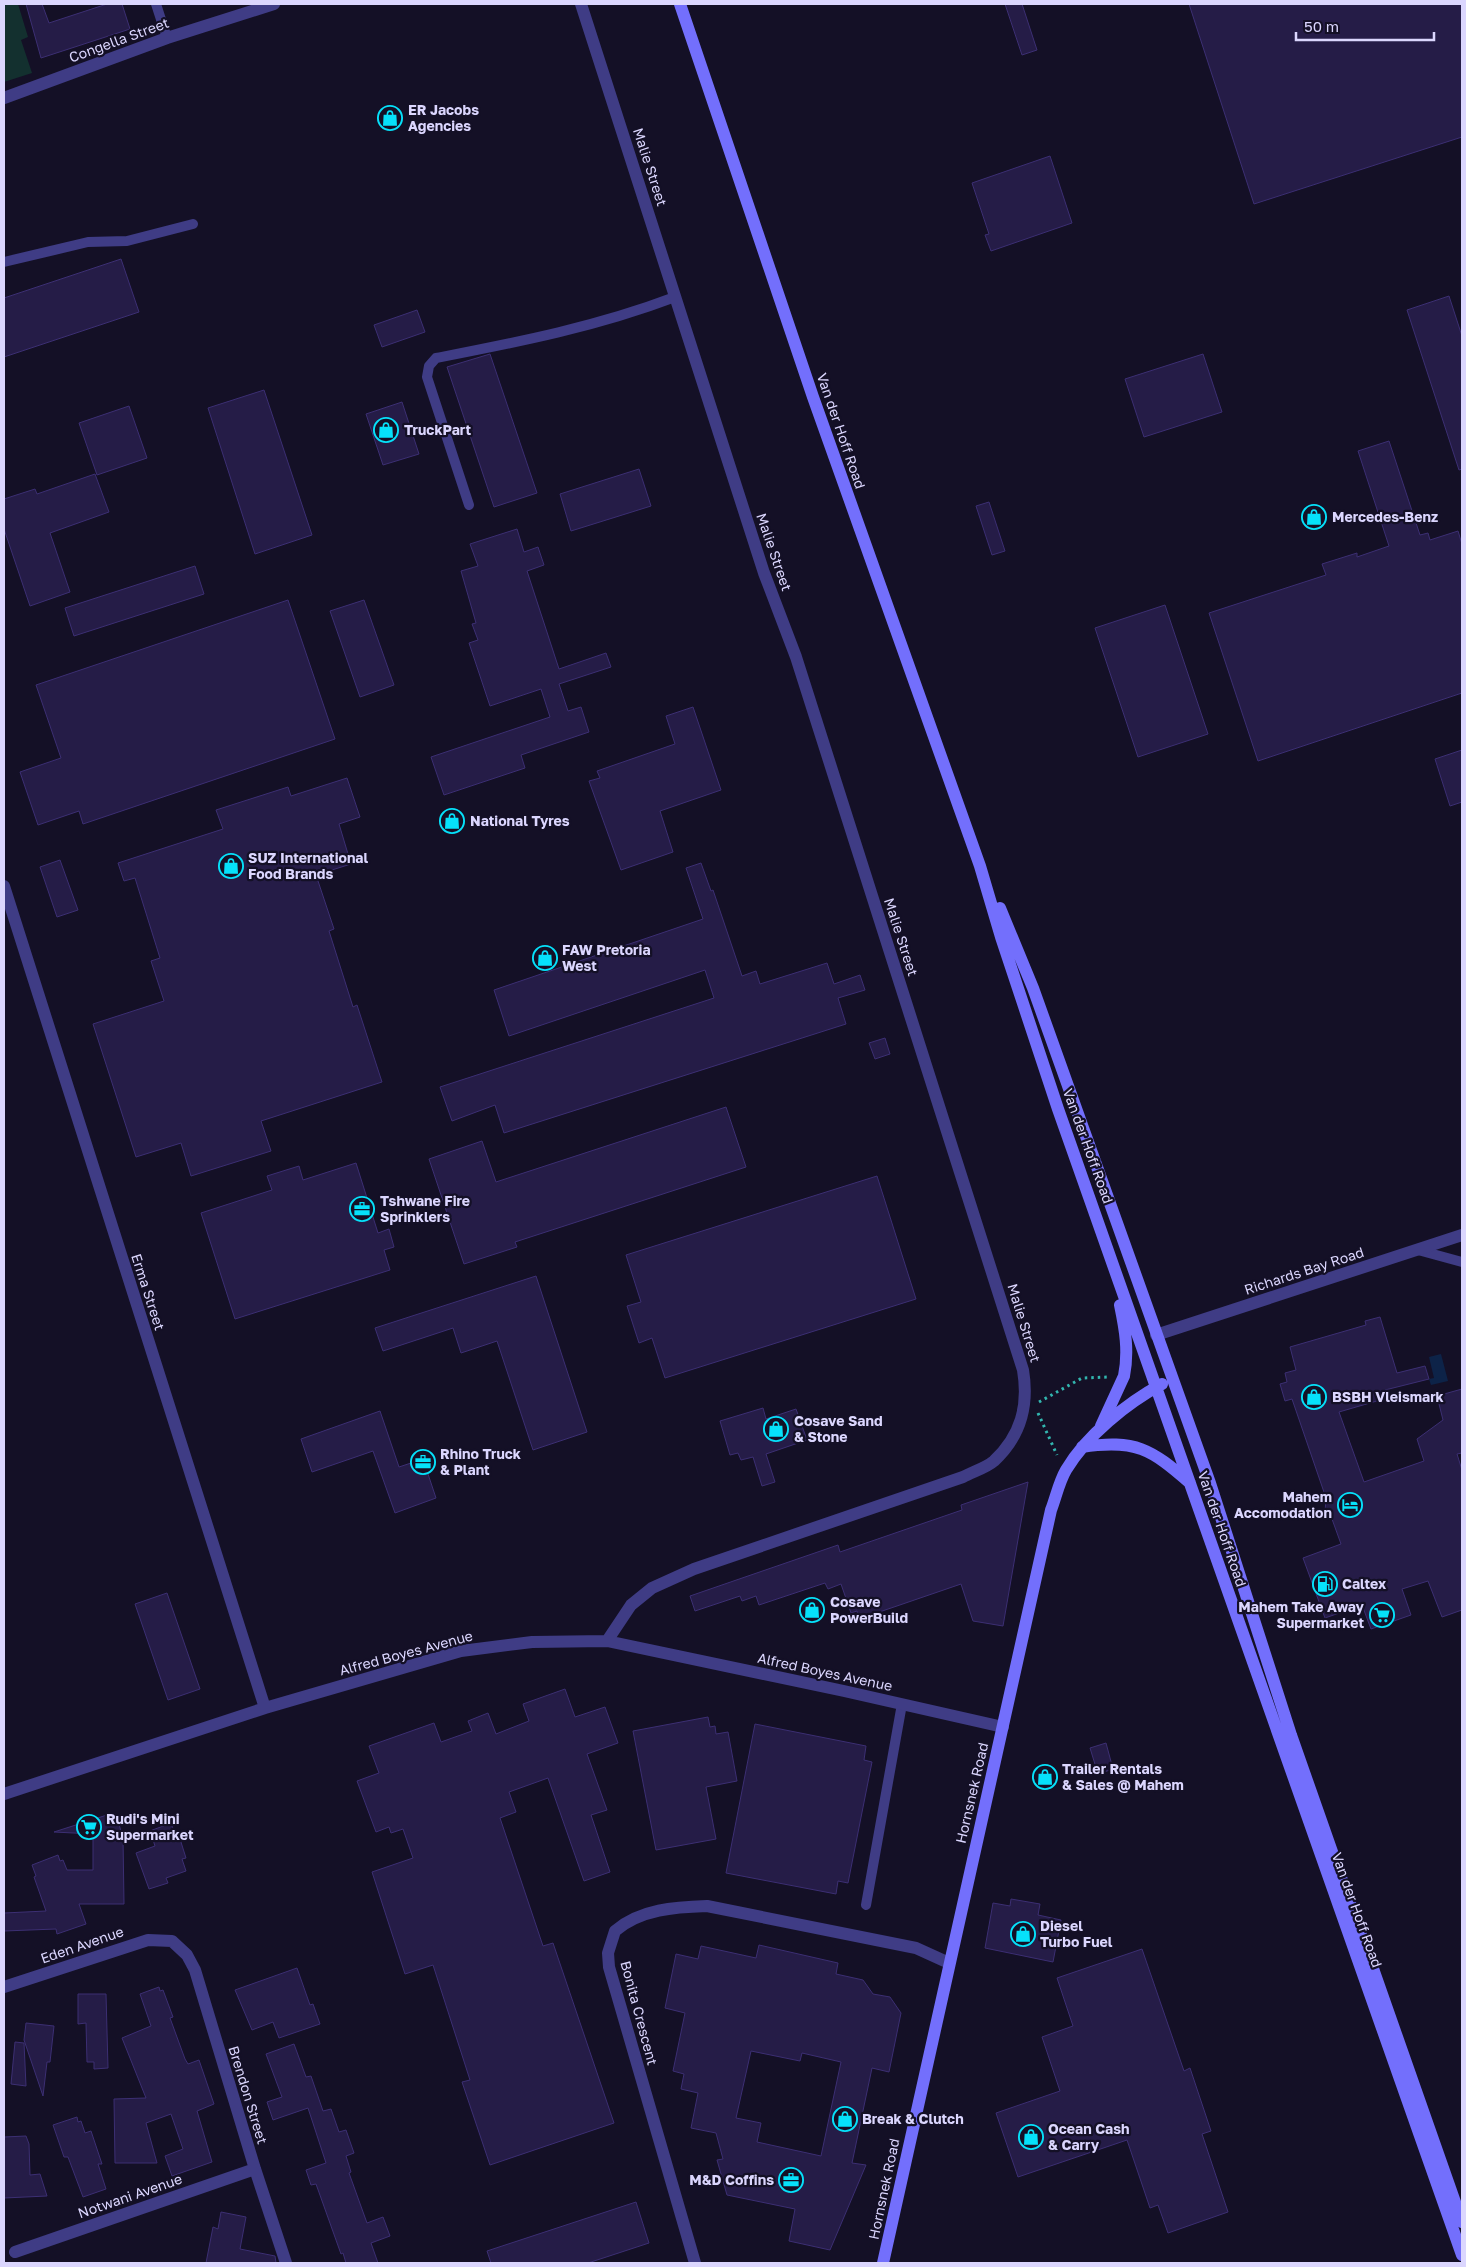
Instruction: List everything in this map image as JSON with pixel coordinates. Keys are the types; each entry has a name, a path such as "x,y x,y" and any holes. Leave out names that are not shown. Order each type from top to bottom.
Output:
{"main road":[{"name":"Van der Hoff Road","path":"680,4 813,397 980,866 1001,937 1058,1109 1462,2255"},
{"name":"Van der Hoff Road","path":"980,866 1032,988 1210,1483 1298,1753 1462,2222"},
{"path":"1099,1428 1124,1376 1128,1351 1110,1252"},
{"name":"Hornsnek Road","path":"883,2263 1051,1510 1065,1472 1082,1447 1099,1428 1172,1378"},
{"path":"1082,1447 1115,1444 1150,1452 1192,1485"}],"street":[{"name":"Congella Street","path":"4,98 167,38 274,4"},
{"name":"Malie Street","path":"581,4 764,572 796,656 844,805 1020,1361 1026,1388 1023,1418 1015,1436 993,1462 963,1477 694,1569 652,1588 631,1605 607,1641"},
{"name":"Erma Street","path":"4,886 265,1708"},
{"name":"Richards Bay Road","path":"1156,1335 1462,1235"},
{"name":"Alfred Boyes Avenue","path":"4,1794 265,1708 461,1651 532,1642 607,1641 1003,1727"},
{"name":"Bonita Crescent","path":"695,2263 609,1967 608,1954 615,1931 638,1917 660,1911 681,1907 707,1906 916,1948 949,1963"},
{"name":"Eden Avenue","path":"4,1988 132,1944 148,1940 172,1941"},
{"name":"Brendon Street","path":"172,1941 187,1955 195,1970 255,2169 286,2263"},
{"name":"Notwani Avenue","path":"15,2252 255,2169"}],"lane":[{"path":"156,4 167,38"},
{"path":"4,262 88,242 127,241 194,224"},
{"path":"469,505 427,377 429,366 436,358 550,336 628,315 675,297"},
{"path":"1418,1250 1462,1262"},
{"path":"1214,1552 1229,1545"},
{"path":"866,1905 902,1704"}],"path":[{"path":"1065,1472 1034,1405 1082,1378 1124,1376"}],"green space":[{"path":"4,4 18,4 28,37 21,40 32,73 4,82"}],"water":[{"path":"1441,1354 1448,1381 1431,1385 1429,1379 1434,1378 1429,1357"}],"building":[{"path":"26,4 42,4 49,23 107,4 122,4 130,29 41,58"},
{"path":"1005,4 1022,4 1037,50 1022,55"},
{"path":"1189,4 1462,4 1462,137 1254,204"},
{"path":"1050,156 1072,223 991,251 985,235 989,234 972,183"},
{"path":"121,259 139,312 4,357 4,298"},
{"path":"1449,296 1462,336 1462,469 1459,470 1407,310"},
{"path":"417,310 425,332 382,347 374,325"},
{"path":"490,354 537,493 494,507 447,367"},
{"path":"1203,354 1222,412 1144,437 1125,379"},
{"path":"264,390 312,535 255,554 208,408"},
{"path":"402,402 419,454 383,465 366,414"},
{"path":"129,406 147,458 97,475 79,423"},
{"path":"1389,441 1420,535 1428,533 1430,540 1458,531 1462,544 1462,693 1258,761 1209,613 1326,575 1322,564 1357,553 1357,557 1389,546 1358,451"},
{"path":"639,469 651,506 571,531 560,494"},
{"path":"95,474 109,512 50,533 70,592 30,606 4,529 4,499 35,489 37,494"},
{"path":"989,502 1005,551 992,555 976,506"},
{"path":"517,529 524,552 538,547 544,565 527,571 559,669 606,653 611,667 559,684 568,711 581,707 589,732 521,755 525,768 444,795 431,757 550,717 541,689 490,706 469,643 478,640 472,624 476,623 461,571 478,566 470,544"},
{"path":"195,566 204,594 74,636 65,608"},
{"path":"288,600 335,739 83,824 79,811 38,825 20,772 61,758 36,685"},
{"path":"364,600 394,685 360,697 330,611"},
{"path":"1165,605 1208,734 1138,757 1095,628"},
{"path":"693,707 721,790 660,811 673,852 621,870 589,781 600,778 597,771 675,744 666,716"},
{"path":"1462,750 1462,802 1450,806 1435,759"},
{"path":"347,778 360,817 339,824 351,864 316,875 334,929 329,931 353,1007 357,1005 382,1082 261,1121 271,1151 191,1176 181,1143 136,1157 93,1024 164,1001 151,961 160,958 135,878 124,881 118,863 223,829 216,810 288,787 291,796"},
{"path":"60,860 78,910 57,917 40,867"},
{"path":"701,863 711,891 713,890 742,976 756,971 760,984 827,963 834,984 860,975 865,990 838,998 846,1024 504,1133 495,1105 452,1121 440,1087 714,998 705,970 509,1036 494,990 703,919 686,868"},
{"path":"885,1038 890,1054 875,1059 869,1043"},
{"path":"726,1107 746,1167 515,1242 517,1247 464,1264 429,1159 482,1141 496,1182"},
{"path":"356,1163 378,1233 389,1229 394,1247 384,1250 390,1270 235,1319 201,1213 272,1190 267,1176 299,1166 303,1180"},
{"path":"877,1176 916,1299 665,1378 652,1338 639,1343 627,1306 641,1302 626,1255"},
{"path":"536,1276 587,1432 533,1450 497,1341 461,1353 453,1328 383,1351 375,1328"},
{"path":"1380,1317 1397,1373 1425,1366 1429,1379 1385,1390 1387,1398 1339,1412 1364,1482 1424,1461 1417,1439 1443,1420 1437,1396 1462,1389 1462,1453 1457,1454 1462,1470 1462,1610 1442,1617 1428,1581 1402,1589 1411,1615 1371,1629 1362,1605 1325,1618 1303,1558 1341,1544 1332,1519 1325,1513 1326,1498 1292,1399 1285,1401 1280,1384 1287,1382 1285,1373 1296,1370 1290,1347 1366,1325 1365,1321"},
{"path":"763,1408 766,1419 796,1409 807,1440 766,1454 775,1482 762,1486 753,1457 741,1460 738,1453 730,1455 720,1421"},
{"path":"380,1411 399,1467 423,1459 436,1498 395,1513 373,1451 312,1472 301,1439"},
{"path":"1028,1482 1003,1626 973,1621 961,1584 859,1619 857,1611 851,1613 841,1584 828,1589 825,1583 759,1605 756,1596 742,1601 740,1596 695,1611 690,1596 838,1545 840,1552 962,1510 961,1505"},
{"path":"167,1593 200,1689 168,1700 135,1604"},
{"path":"565,1689 575,1717 605,1707 618,1743 587,1754 607,1810 591,1815 610,1872 584,1881 548,1778 509,1792 516,1812 500,1818 543,1946 553,1943 614,2123 490,2165 462,2082 470,2080 433,1965 405,1974 372,1872 413,1858 403,1829 391,1833 389,1827 376,1832 357,1781 379,1773 369,1746 434,1723 441,1742 472,1731 468,1721 488,1713 496,1734 529,1721 523,1704"},
{"path":"708,1717 710,1727 715,1726 716,1734 728,1732 737,1781 706,1787 716,1839 656,1850 633,1731"},
{"path":"755,1724 866,1746 864,1760 872,1762 848,1883 838,1881 836,1894 726,1873"},
{"path":"1106,1743 1113,1769 1098,1774 1090,1748"},
{"path":"110,1814 116,1814 123,1838 124,1904 79,1904 86,1924 57,1934 56,1929 4,1931 4,1913 46,1911 34,1877 36,1876 32,1865 58,1855 60,1861 63,1860 67,1870 93,1870 93,1834 54,1832"},
{"path":"171,1823 177,1840 180,1839 186,1858 182,1859 186,1871 166,1878 168,1883 149,1889 136,1853 155,1846 150,1831"},
{"name":"Diesel Turbo Fuel","path":"1011,1899 1040,1904 1038,1915 1061,1920 1053,1962 985,1948 993,1903 1010,1906"},
{"path":"759,1945 838,1963 836,1974 863,1980 873,1994 890,1997 901,2013 889,2072 872,2068 852,2163 866,2165 830,2250 789,2241 795,2209 727,2195 717,2160 723,2159 716,2133 691,2128 698,2093 681,2089 684,2074 673,2071 685,2013 665,2008 676,1954 698,1959 701,1946 756,1958","holes":["751,2051 800,2061 802,2053 841,2062 821,2156 757,2142 761,2123 736,2118"]},
{"path":"1142,1949 1184,2071 1190,2068 1211,2131 1202,2134 1228,2212 1168,2233 1158,2205 1150,2208 1127,2140 1018,2177 996,2113 1060,2091 1042,2037 1073,2026 1057,1978"},
{"path":"297,1968 310,2005 313,2004 320,2024 279,2038 273,2022 252,2030 235,1990"},
{"path":"159,1987 160,1991 163,1990 173,2017 170,2018 185,2059 188,2064 199,2060 214,2104 197,2111 212,2162 172,2176 165,2156 183,2149 171,2114 146,2123 157,2163 115,2163 114,2099 146,2098 122,2038 151,2026 140,1994"},
{"path":"78,1994 106,1994 108,2068 94,2069 94,2062 87,2062 86,2023 78,2024"},
{"path":"26,2023 54,2026 50,2062 47,2062 43,2096 24,2040"},
{"path":"15,2042 24,2043 26,2086 11,2084"},
{"path":"294,2044 306,2077 311,2076 323,2111 331,2109 339,2132 346,2130 354,2153 346,2156 351,2172 349,2173 367,2223 383,2217 390,2236 371,2243 378,2263 346,2263 343,2253 341,2254 316,2184 311,2185 306,2170 326,2163 308,2108 273,2120 267,2102 282,2097 266,2054"},
{"path":"77,2117 78,2122 81,2121 85,2133 91,2131 102,2164 98,2164 106,2189 83,2197 68,2157 64,2157 53,2125"},
{"path":"26,2136 29,2144 30,2175 40,2174 47,2196 4,2198 4,2137"},
{"path":"636,2202 649,2243 588,2263 491,2263 487,2251"},
{"path":"221,2212 246,2217 240,2249 275,2256 276,2263 206,2263 213,2227 218,2229"}],"place":[{"name":"ER Jacobs Agencies","path":"390,118"},
{"name":"TruckPart","path":"386,430"},
{"name":"Mercedes-Benz","path":"1314,517"},
{"name":"National Tyres","path":"452,821"},
{"name":"SUZ International Food Brands","path":"231,866"},
{"name":"FAW Pretoria West","path":"545,958"},
{"name":"Tshwane Fire Sprinklers","path":"362,1209"},
{"name":"BSBH Vleismark","path":"1314,1397"},
{"name":"Cosave Sand & Stone","path":"776,1429"},
{"name":"Rhino Truck & Plant","path":"423,1462"},
{"name":"Mahem Accomodation","path":"1350,1505"},
{"name":"Caltex","path":"1325,1584"},
{"name":"Cosave PowerBuild","path":"812,1610"},
{"name":"Mahem Take Away Supermarket","path":"1382,1615"},
{"name":"Trailer Rentals & Sales @ Mahem","path":"1045,1777"},
{"name":"Rudi's Mini Supermarket","path":"89,1827"},
{"name":"Diesel Turbo Fuel","path":"1023,1934"},
{"name":"Break & Clutch","path":"845,2119"},
{"name":"Ocean Cash & Carry","path":"1031,2137"},
{"name":"M&D Coffins","path":"791,2180"}]}
